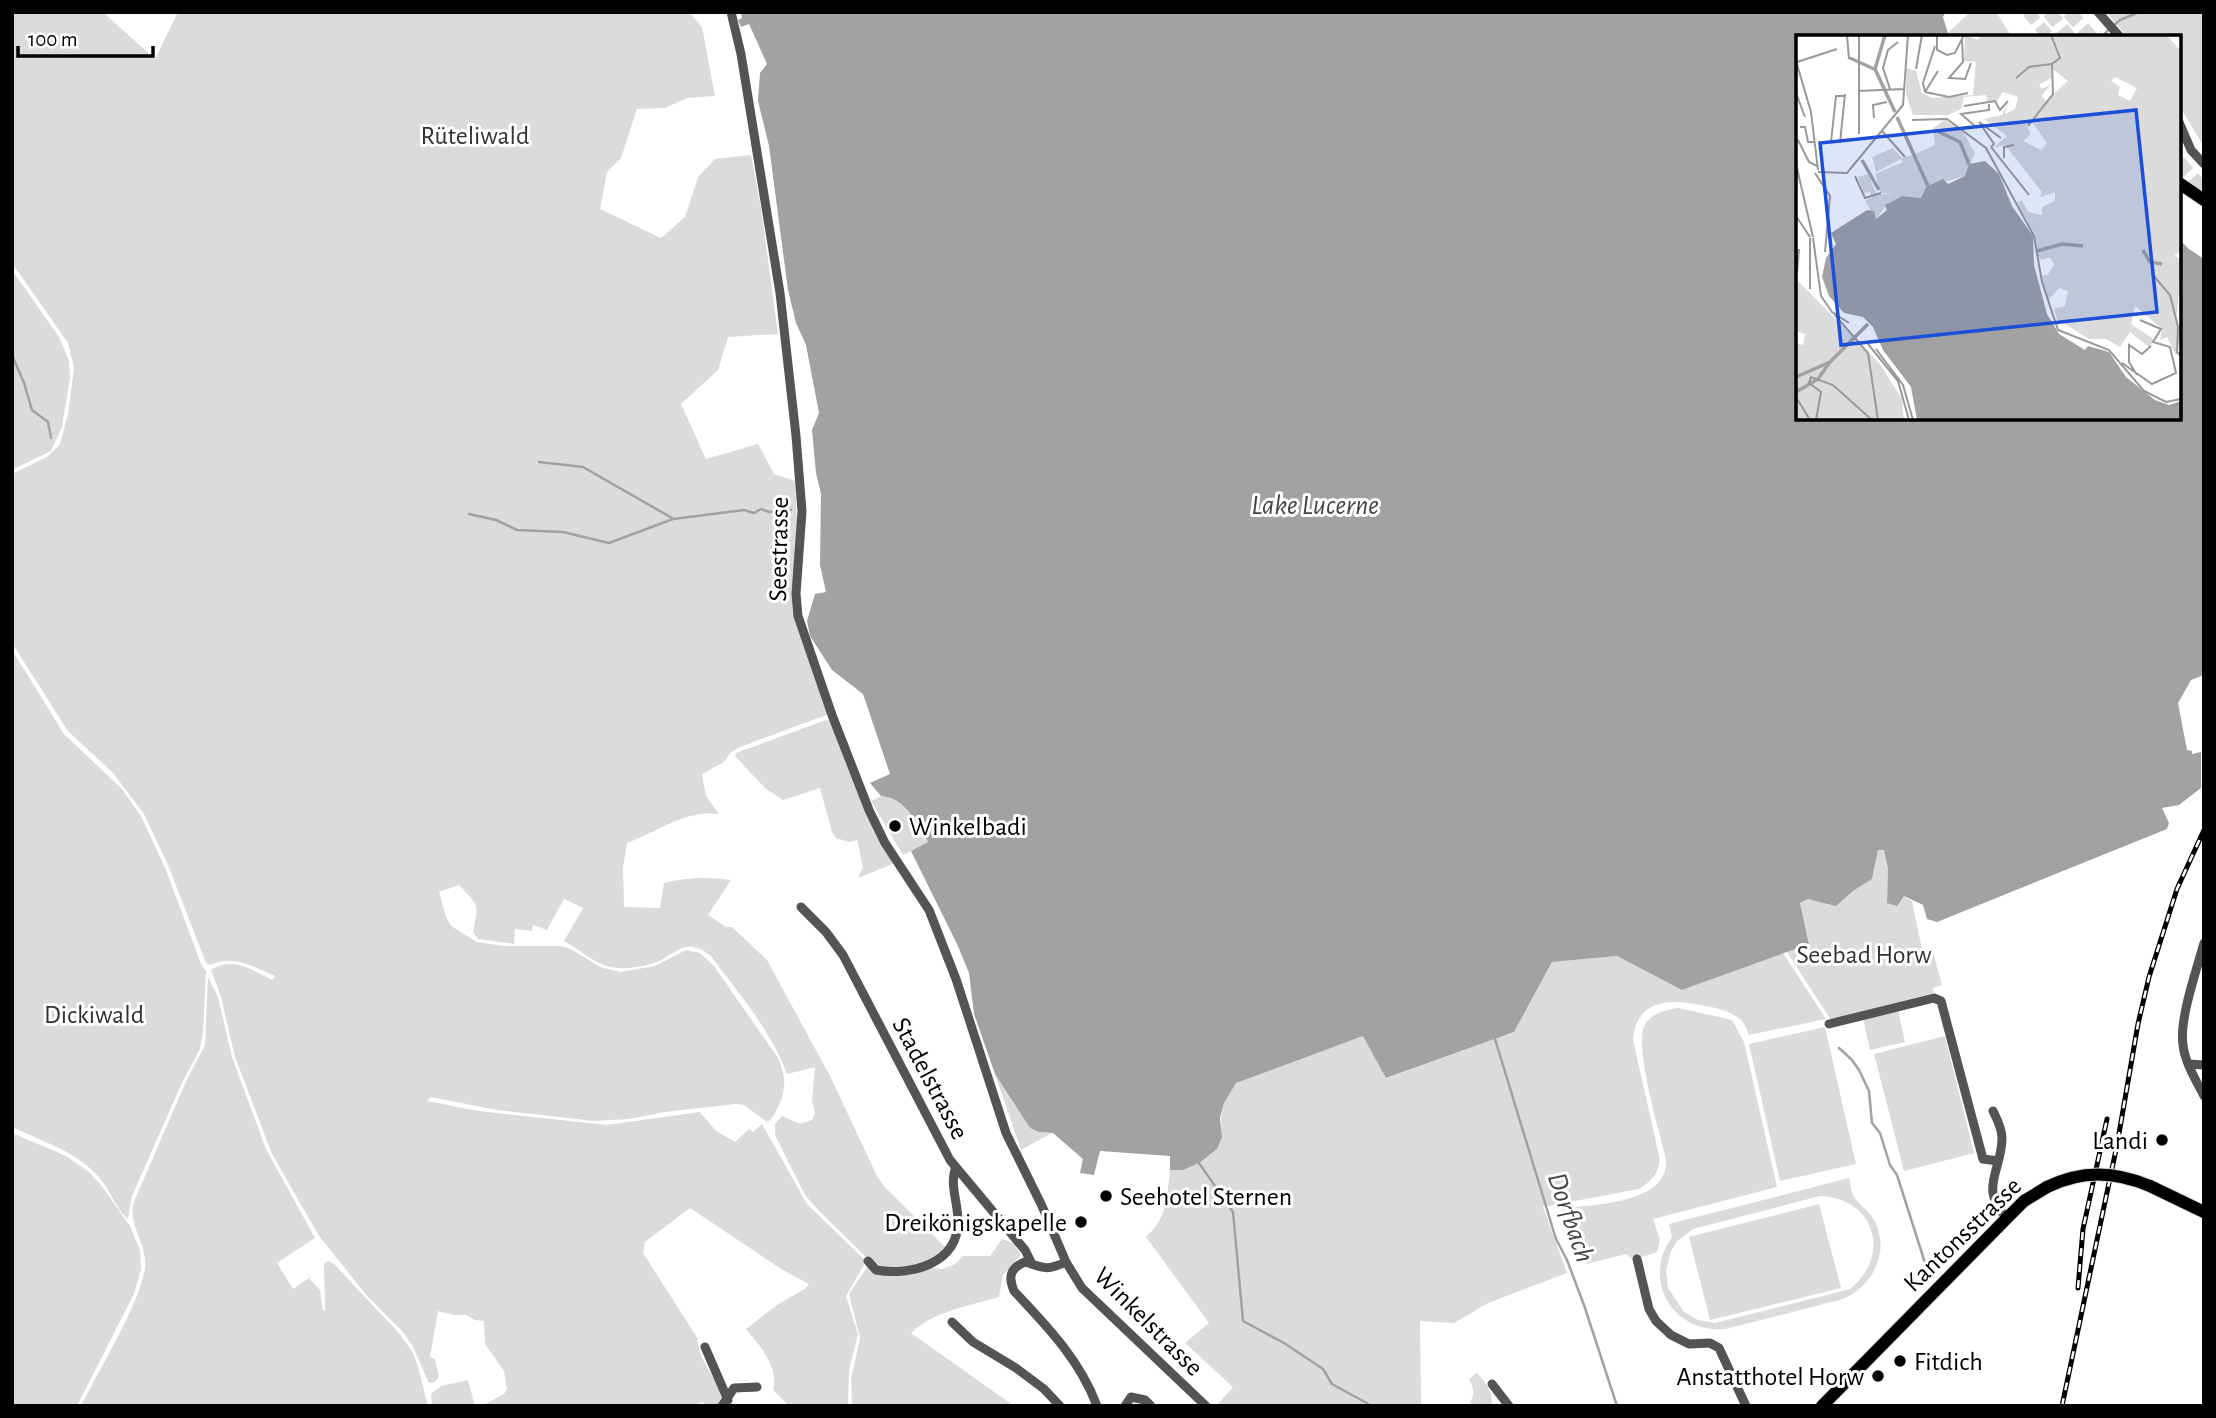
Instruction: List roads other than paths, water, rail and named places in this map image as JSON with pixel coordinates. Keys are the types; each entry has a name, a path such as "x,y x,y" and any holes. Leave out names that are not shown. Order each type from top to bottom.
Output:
{"main road":[{"path":"2181,184 2204,200"},
{"name":"Kantonsstrasse","path":"1822,1406 2024,1201 2047,1186 2066,1178 2098,1173 2124,1176 2204,1212"}],"street":[{"name":"Seestrasse","path":"731,12 741,54 780,293 796,436 802,511 796,594 798,615 832,715 869,810 885,843 919,892 933,921 956,979 1006,1133 1066,1262"},
{"path":"2098,12 2118,35"},
{"path":"2181,127 2191,150 2204,164"},
{"name":"Stadelstrasse","path":"801,907 843,956 956,1167 1025,1250 1032,1264"},
{"path":"2204,943 2183,1029 2183,1044 2189,1065 2204,1096"},
{"path":"1829,1024 1934,998 1941,1001 1983,1158 1998,1161"},
{"path":"2189,1065 2204,1065"},
{"path":"1993,1111 2002,1134 1993,1197 1997,1207 2007,1218"},
{"path":"868,1261 876,1270 914,1270 927,1266 948,1250 956,1238 958,1222 951,1177 956,1167"},
{"path":"1637,1259 1649,1309 1656,1321 1671,1335 1689,1344 1710,1343 1719,1348 1746,1406"},
{"path":"1066,1262 1048,1269 1025,1262 1010,1273 1010,1281 1014,1291 1062,1343 1090,1386 1097,1406"},
{"name":"Winkelstrasse","path":"1066,1262 1082,1288 1206,1406"},
{"path":"953,1322 973,1342 1044,1389 1060,1406"},
{"path":"705,1347 725,1403"},
{"path":"1492,1384 1509,1406"},
{"path":"725,1403 734,1388 757,1387"},
{"path":"1125,1406 1131,1397 1138,1397 1151,1406"}],"water":[{"name":"Lake Lucerne","path":"741,12 1945,12 1943,17 1948,35 1796,35 1796,420 2181,420 2181,241 2204,259 2204,675 2191,680 2178,703 2187,750 2192,751 2192,754 2201,752 2201,788 2179,805 2162,808 2169,823 2167,829 1937,922 1927,919 1923,905 1904,896 1897,906 1887,903 1888,869 1884,850 1878,850 1872,879 1836,906 1808,899 1800,903 1809,944 1682,990 1617,956 1552,962 1514,1032 1386,1078 1363,1036 1236,1083 1224,1103 1220,1118 1222,1137 1217,1149 1199,1163 1183,1170 1170,1170 1170,1156 1100,1151 1094,1175 1080,1173 1083,1159 1053,1133 1030,1128 995,1074 974,1014 969,973 911,851 928,842 904,806 881,796 870,783 890,774 863,694 832,670 810,636 807,621 815,594 826,592 820,565 821,494 812,430 819,413 806,345 796,323 788,290 769,146 758,101 760,73 767,64 749,24 741,27 738,20 742,18"}],"waterway":[{"path":"2114,25 2139,12"},
{"path":"2104,35 2109,29"},
{"path":"12,355 32,410 48,422 51,438"},
{"path":"539,462 583,467 672,518"},
{"path":"469,514 496,520 517,530 563,532 609,543 673,519 744,510 754,513 761,509 769,512 791,510"},
{"name":"Dorfbach","path":"1495,1039 1556,1239 1584,1305 1617,1406"},
{"path":"1839,1048 1859,1070 1869,1091 1872,1123 1880,1133 1890,1165 1897,1175 1926,1266 1935,1271"},
{"path":"1199,1163 1233,1212 1243,1321 1284,1343 1323,1369 1332,1384 1372,1406"}],"tunnel":[{"path":"2028,12 2047,35"},
{"path":"2049,12 2067,35"},
{"path":"2069,12 2089,35"},
{"path":"2181,164 2204,191"}],"railway":[{"path":"2062,1406 2149,977 2177,889 2204,830"},
{"path":"2078,1288 2083,1229 2107,1119"}],"place":[{"name":"Winkelbadi","path":"895,826"},
{"name":"Landi","path":"2162,1140"},
{"name":"Seehotel Sternen","path":"1106,1196"},
{"name":"Dreikönigskapelle","path":"1081,1222"},
{"name":"Fitdich","path":"1900,1361"},
{"name":"Anstatthotel Horw","path":"1878,1376"}],"park label":[{"name":"Rüteliwald","path":"475,135"},
{"name":"Seebad Horw","path":"1864,954"},
{"name":"Dickiwald","path":"94,1014"}]}
